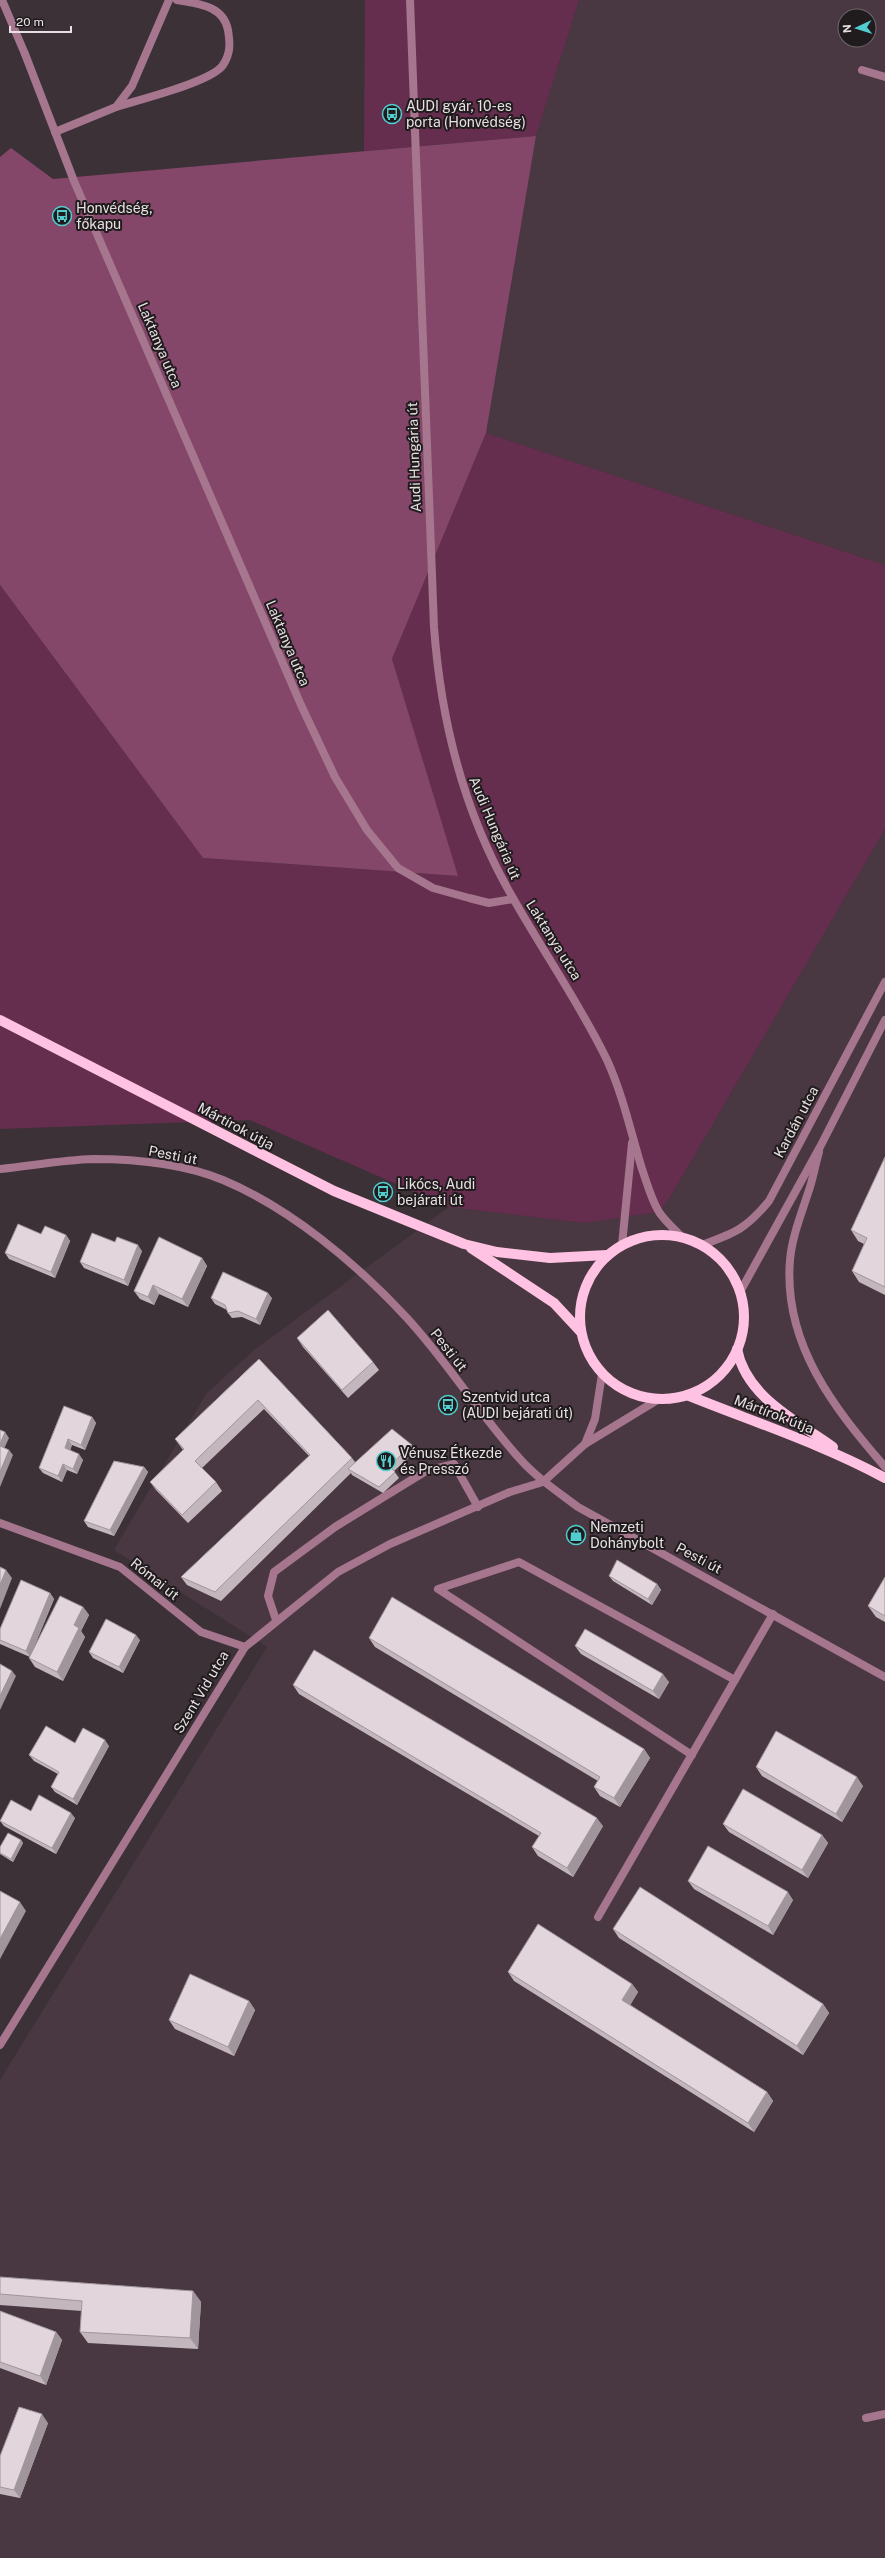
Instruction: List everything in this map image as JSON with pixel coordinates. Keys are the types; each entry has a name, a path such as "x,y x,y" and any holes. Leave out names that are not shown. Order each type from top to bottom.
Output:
{"main road":[{"name":"Mártírok útja","path":"0,1020 328,1188 464,1244 497,1252 550,1258 607,1255"},
{"name":"Mártírok útja","path":"464,1244 554,1303 580,1331 592,1361 602,1374 619,1388 638,1396 659,1399 687,1395 700,1390 722,1373 737,1349 744,1321 740,1292 731,1273 723,1263 702,1245 682,1237 651,1235 622,1245 607,1255 596,1267 582,1298 580,1331"},
{"name":"Mártírok útja","path":"737,1349 739,1361 750,1382 767,1400 849,1459"},
{"name":"Mártírok útja","path":"687,1395 761,1422 849,1459 885,1478"}],"street":[{"name":"Laktanya utca","path":"2,0 25,54 55,132 285,668 335,777 367,830 398,868 433,888 469,898 489,903 513,899 580,1009 605,1055 622,1097 649,1192 659,1212 682,1237"},
{"path":"116,107 132,86 169,0"},
{"path":"55,132 116,107 205,78 223,66 231,47 226,21 210,6 177,0"},
{"name":"Audi Hungária út","path":"410,0 437,671 446,725 459,776 477,825 513,899"},
{"path":"862,70 885,77"},
{"name":"Kardán utca","path":"702,1245 738,1232 753,1220 769,1201 885,982"},
{"path":"740,1292 820,1147 885,1020"},
{"name":"Laktanya utca","path":"622,1245 633,1139"},
{"path":"820,1147 809,1192 797,1224 790,1260 791,1306 801,1342 816,1375 844,1420 885,1467"},
{"name":"Pesti út","path":"0,1169 91,1159 132,1161 180,1168 222,1180 266,1201 330,1246 406,1317 511,1449 543,1482 578,1507 885,1677"},
{"path":"585,1444 596,1419 602,1374"},
{"path":"543,1482 585,1444 659,1399"},
{"path":"276,1620 268,1596 274,1572 335,1527 426,1470 454,1464 478,1507"},
{"name":"Szent Vid utca","path":"0,2045 245,1646 338,1572 390,1544 510,1492 543,1482"},
{"name":"Római út","path":"0,1523 120,1567 201,1632 245,1646"},
{"path":"692,1755 438,1589 519,1562 735,1680"},
{"path":"598,1917 773,1614"},
{"path":"866,2418 885,2414"}],"shaded area":[{"path":"365,0 579,0 536,136 364,151"},
{"path":"579,0 885,0 885,565 486,433 536,136"},
{"path":"536,136 486,433 392,659 458,876 203,858 0,585 0,157 11,148 53,179"},
{"path":"486,433 885,565 885,829 672,1194 659,1212 585,1223 449,1207 250,1120 0,1129 0,585 203,858 457,876 392,659"},
{"path":"885,829 885,2558 0,2558 0,2080 267,1647 114,1550 206,1394 254,1350 449,1207 585,1223 659,1212 672,1194"}],"building":[{"path":"885,1157 885,1287 852,1271 867,1238 851,1230"},
{"path":"18,1224 41,1234 45,1226 66,1235 51,1272 5,1253"},
{"path":"92,1233 115,1242 117,1237 138,1245 124,1280 80,1262"},
{"path":"159,1237 202,1258 182,1299 153,1285 148,1297 134,1291"},
{"path":"223,1272 268,1293 256,1319 238,1311 228,1313 225,1305 211,1298"},
{"path":"328,1310 373,1362 342,1390 297,1338"},
{"path":"259,1359 352,1458 215,1592 181,1577 310,1455 258,1400 195,1461 216,1482 182,1515 150,1482 184,1449 175,1439"},
{"path":"64,1406 92,1417 81,1445 68,1439 65,1448 79,1454 73,1469 63,1464 58,1476 39,1468"},
{"name":"Vénusz Étkezde és Presszó","path":"392,1429 412,1445 389,1466 395,1472 379,1487 348,1469"},
{"path":"0,1430 5,1432 0,1444"},
{"path":"0,1446 9,1450 0,1472"},
{"path":"114,1461 144,1467 110,1530 84,1521"},
{"path":"617,1560 657,1584 648,1599 609,1576"},
{"path":"0,1567 6,1570 0,1585"},
{"path":"885,1577 885,1616 868,1606"},
{"path":"21,1580 50,1593 26,1651 0,1640 0,1629"},
{"path":"60,1596 83,1607 74,1625 79,1628 57,1672 29,1658"},
{"path":"392,1597 644,1749 614,1798 594,1787 600,1777 369,1638"},
{"path":"106,1619 136,1635 119,1667 89,1652"},
{"path":"585,1629 663,1674 653,1691 575,1646"},
{"path":"314,1650 597,1818 567,1868 532,1847 541,1833 293,1685"},
{"path":"0,1664 12,1671 0,1696"},
{"path":"46,1726 75,1743 83,1728 105,1740 73,1799 51,1787 59,1772 29,1755"},
{"path":"776,1731 857,1777 836,1814 756,1767"},
{"path":"743,1789 822,1835 802,1870 723,1824"},
{"path":"39,1795 71,1813 52,1848 0,1821 11,1800 31,1811"},
{"path":"8,1833 21,1840 11,1859 0,1853 0,1847"},
{"path":"708,1846 788,1892 768,1926 688,1881"},
{"path":"640,1887 823,2004 797,2046 613,1929"},
{"path":"0,1891 20,1902 0,1939"},
{"path":"538,1924 632,1984 622,2000 767,2092 748,2123 508,1972"},
{"path":"190,1974 249,2001 228,2047 169,2020"},
{"path":"0,2277 193,2291 190,2338 80,2332 82,2301 0,2294"},
{"path":"0,2311 56,2332 40,2376 0,2362"},
{"path":"19,2407 42,2414 14,2490 0,2487 0,2456"}],"place":[{"name":"AUDI gyár, 10-es porta (Honvédség)","path":"392,114"},
{"name":"Honvédség, főkapu","path":"62,216"},
{"name":"Likócs, Audi bejárati út","path":"383,1192"},
{"name":"Szentvid utca (AUDI bejárati út)","path":"448,1405"},
{"name":"Vénusz Étkezde és Presszó","path":"386,1461"},
{"name":"Nemzeti Dohánybolt","path":"576,1535"}]}
